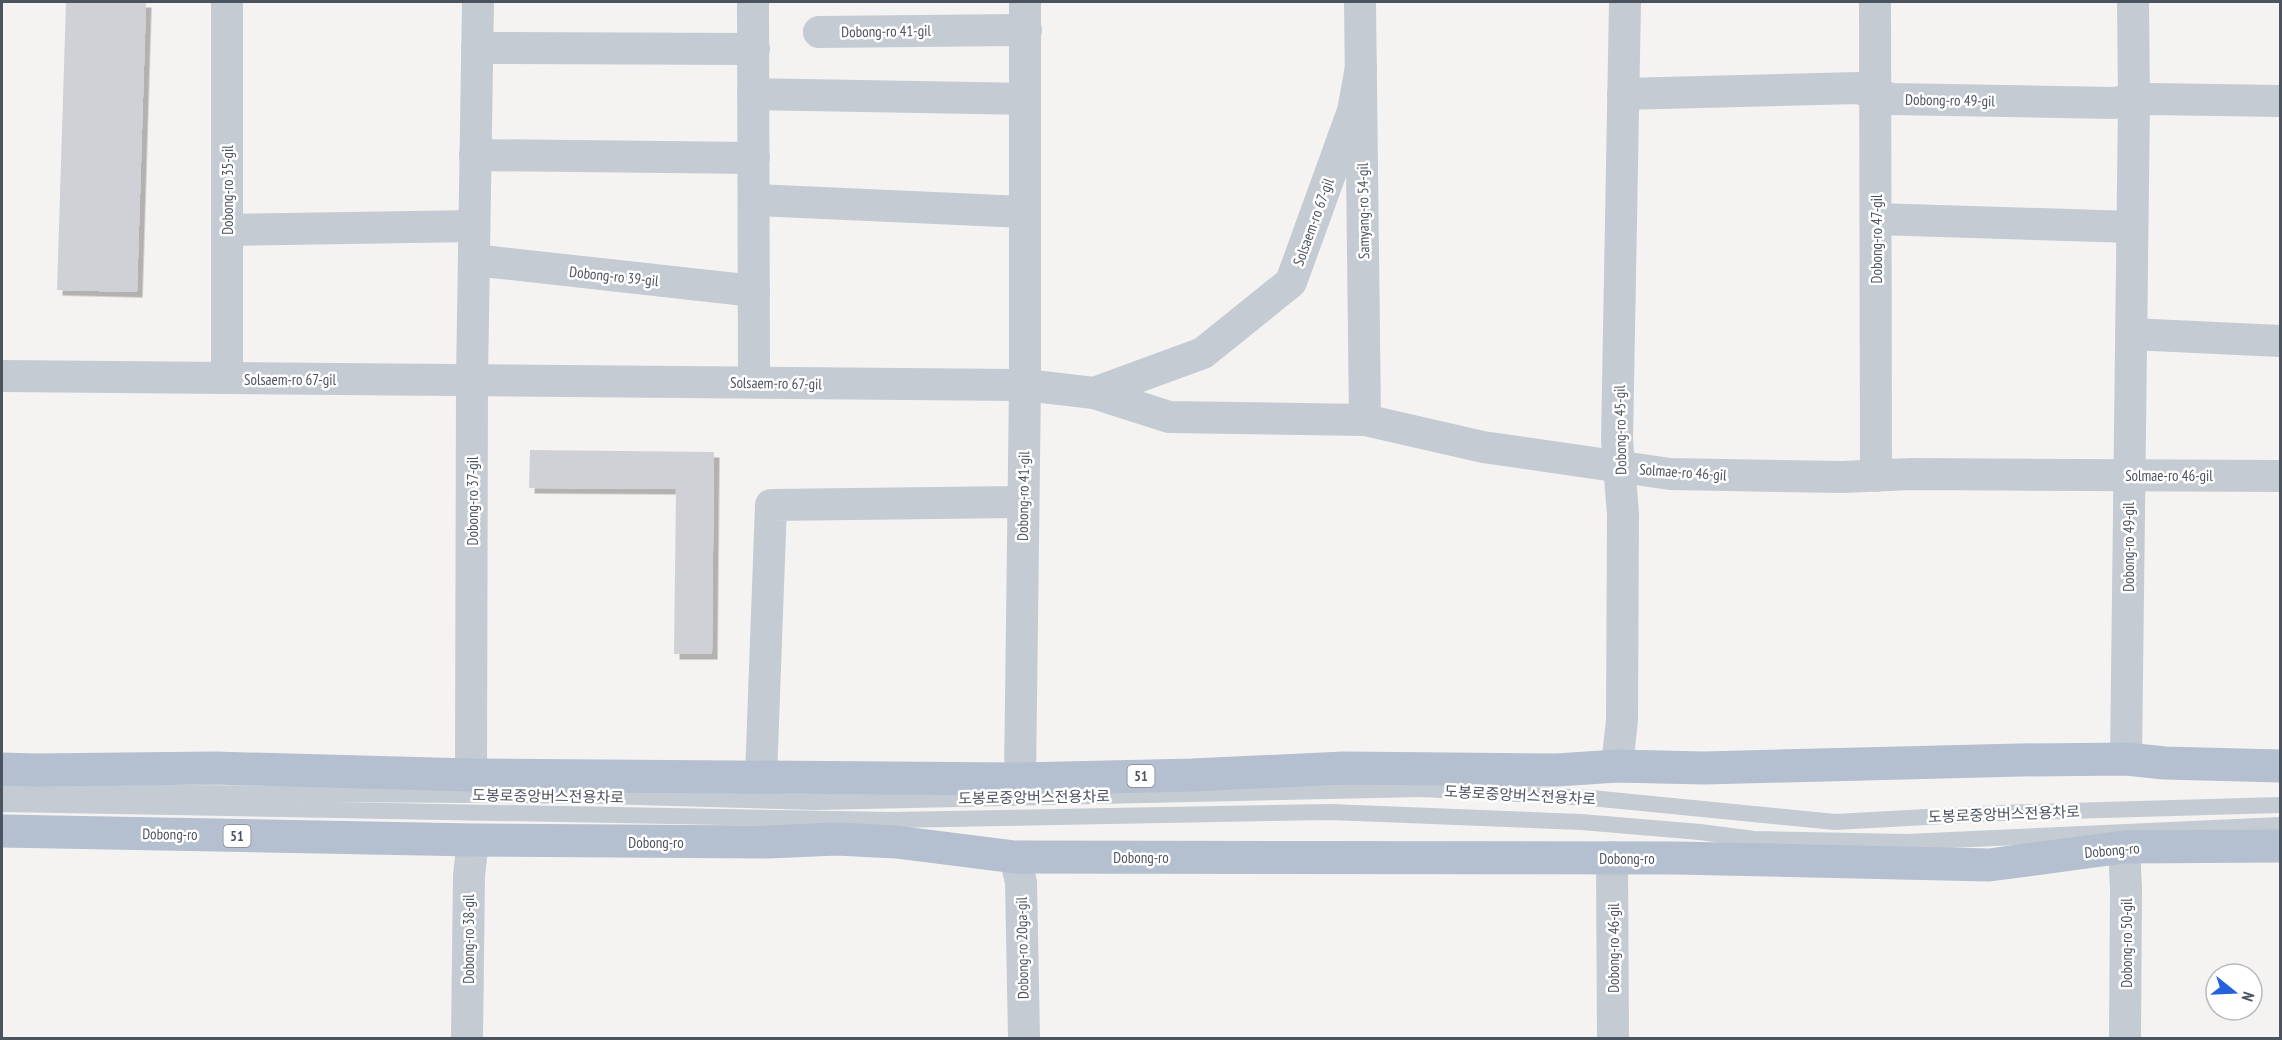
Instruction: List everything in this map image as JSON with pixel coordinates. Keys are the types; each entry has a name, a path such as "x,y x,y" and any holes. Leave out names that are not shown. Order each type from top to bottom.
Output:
{"main road":[{"name":"51","path":"2,769 214,768 471,775 589,774 1020,779 1344,768 1557,770 1617,766 1704,768 2126,759 2165,763 2280,766"},
{"name":"Dobong-ro","path":"2,831 473,840 768,842 837,840 896,842 1015,857 1612,858 1989,865 2124,847 2280,846"}],"street":[{"name":"Dobong-ro 35-gil","path":"227,2 227,378"},
{"name":"Dobong-ro 37-gil","path":"471,775 472,380 478,2"},
{"path":"753,2 754,382"},
{"name":"Samyang-ro 54-gil","path":"1360,2 1365,420"},
{"name":"Dobong-ro 45-gil","path":"1617,766 1622,720 1623,514 1617,440 1625,2"},
{"name":"Dobong-ro 47-gil","path":"1875,2 1876,476"},
{"name":"Dobong-ro 49-gil","path":"2126,759 2134,101 2133,2"},
{"name":"Dobong-ro 41-gil","path":"819,32 1025,16 1025,385 1020,779"},
{"path":"477,48 753,49"},
{"name":"Solsaem-ro 67-gil","path":"2,376 1025,385 1094,393 1203,352 1292,282 1353,111 1361,67"},
{"path":"1623,94 1859,88 1876,94"},
{"path":"753,94 1025,99"},
{"name":"Dobong-ro 49-gil","path":"1876,94 1891,99 2112,102 2280,101"},
{"path":"476,155 754,158"},
{"path":"754,200 1025,212"},
{"path":"1876,219 2132,227"},
{"path":"227,230 474,226"},
{"name":"Dobong-ro 39-gil","path":"474,260 754,291"},
{"path":"2131,334 2280,341"},
{"name":"Solmae-ro 46-gil","path":"1094,393 1169,417 1365,420 1483,447 1670,474 1842,477 2129,474 2280,476"},
{"path":"761,777 771,505 1023,502"},
{"name":"Dobong-ro 38-gil","path":"467,1038 469,876 473,840"},
{"name":"Dobong-ro 50-gil","path":"2124,847 2125,1038"},
{"name":"Dobong-ro 20ga-gil","path":"1015,857 1021,882 1024,1038"},
{"name":"Dobong-ro 46-gil","path":"1612,858 1613,1038"}],"lane":[{"name":"도봉로중앙버스전용차로","path":"2,790 600,796 815,802 1423,789 1591,798 1835,822 2000,813 2280,805"},
{"path":"2,804 892,820 1330,812 1581,822 1754,839 1906,842 2280,825"}],"building":[{"path":"66,2 146,2 137,292 57,290"},
{"path":"530,450 714,452 712,654 674,654 676,489 529,488"}]}
